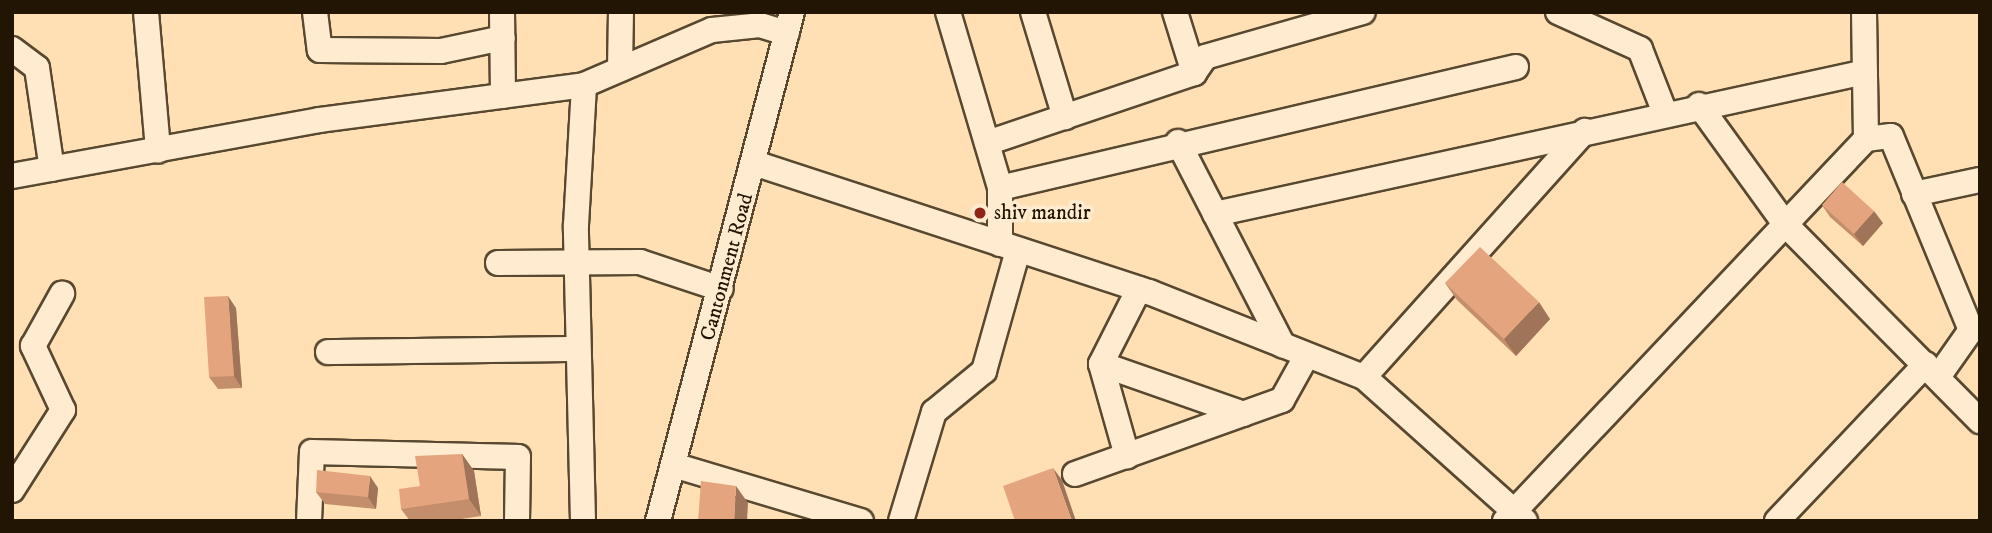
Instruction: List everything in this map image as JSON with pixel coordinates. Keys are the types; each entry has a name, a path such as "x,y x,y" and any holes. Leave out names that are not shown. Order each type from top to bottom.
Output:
{"street":[{"path":"146,12 158,150"},
{"path":"315,12 320,50 440,51 503,37"},
{"path":"502,12 503,96"},
{"path":"620,69 621,12"},
{"path":"901,521 934,412 984,371 1009,247 1000,188 948,12"},
{"path":"1033,12 1065,117"},
{"path":"1175,12 1194,73"},
{"path":"987,143 1194,73 1205,57 1363,12"},
{"path":"1558,12 1640,49 1665,113"},
{"path":"1864,12 1866,139"},
{"path":"12,176 158,150 584,85 712,30 789,23"},
{"name":"Cantonment Road","path":"658,521 789,23"},
{"path":"12,49 37,68 52,169"},
{"path":"1000,188 1178,142 1516,67"},
{"path":"1215,214 1699,105 1865,72"},
{"path":"583,521 576,349 576,259 584,85"},
{"path":"1699,105 1786,225 1980,421"},
{"path":"1364,377 1585,131"},
{"path":"754,163 1139,289 1364,377 1515,518 1866,139 1891,136 1975,330 1777,521"},
{"path":"1178,142 1283,345"},
{"path":"1914,194 1980,180"},
{"path":"498,263 576,259 640,262 721,289"},
{"path":"1127,456 1101,364 1139,289"},
{"path":"12,490 63,410 33,346 62,294"},
{"path":"328,352 576,349"},
{"path":"1075,474 1282,400 1307,355"},
{"path":"1101,364 1244,414"},
{"path":"314,520 312,452 518,457 517,521"},
{"path":"673,465 861,521"}],"building":[{"path":"1842,182 1874,211 1854,234 1822,205"},
{"path":"1480,247 1539,302 1504,339 1445,283"},
{"path":"228,296 234,376 209,377 204,297"},
{"path":"462,454 469,499 401,509 399,489 420,486 415,456"},
{"path":"1053,468 1072,521 1015,521 1003,486"},
{"path":"317,470 370,476 368,497 316,492"},
{"path":"701,481 736,486 734,521 698,521"}],"place":[{"name":"shiv mandir","path":"980,213"}]}
